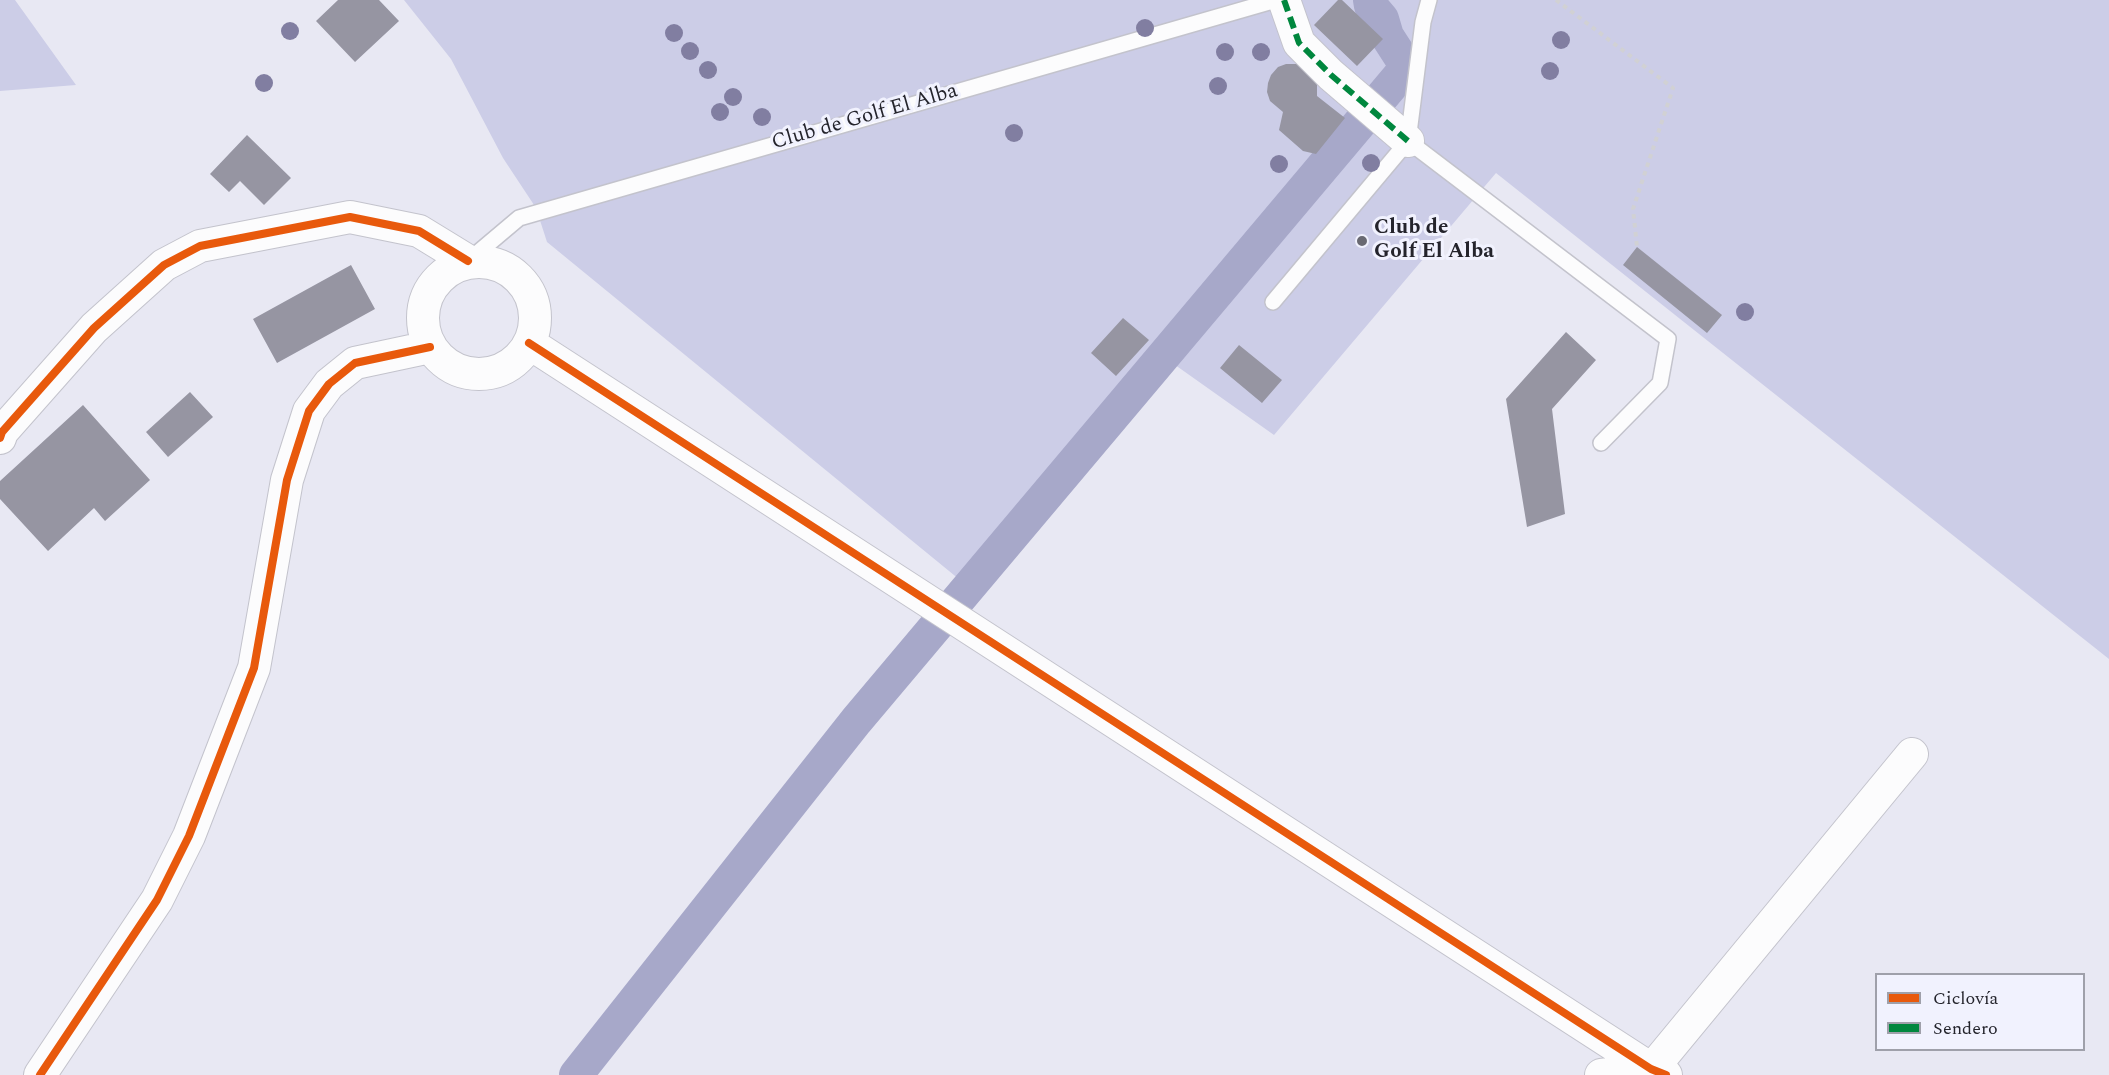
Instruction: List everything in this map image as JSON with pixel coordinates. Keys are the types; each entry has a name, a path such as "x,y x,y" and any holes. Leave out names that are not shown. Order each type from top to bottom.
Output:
{"street":[{"path":"1284,0 1299,43 1331,75 1408,141"},
{"path":"0,438 2,432 94,328 164,265 200,246 351,217 418,231 468,261"},
{"path":"468,261 493,262 515,274 531,294 536,319 529,343 514,362 493,373 469,374 446,364 430,347 421,321 426,294 443,273 468,261"},
{"path":"529,343 1655,1074"},
{"path":"40,1075 157,900 189,836 254,668 287,480 309,411 329,384 355,363 430,347"},
{"path":"1655,1074 1912,754"},
{"path":"1601,1075 1655,1074"}],"lane":[{"name":"Club de Golf El Alba","path":"468,261 519,218 1275,0"},
{"path":"1273,302 1408,141 1423,22 1429,0"},
{"path":"1408,141 1668,339 1660,383 1600,443"}],"path":[{"path":"1556,0 1673,88 1633,209 1637,247"}],"shaded area":[{"path":"0,0 15,0 76,85 0,91"},
{"name":"Club de Golf El Alba","path":"404,0 2109,0 2109,659 1496,173 1274,435 1154,350 960,580 547,242 536,208 503,158 451,59"}],"building":[{"path":"338,0 379,0 399,21 355,62 316,21"},
{"path":"1338,0 1342,0 1383,39 1357,66 1314,25"},
{"path":"1286,64 1299,64 1315,76 1317,96 1345,118 1316,154 1303,151 1279,130 1283,112 1270,101 1267,92 1271,75 1278,67"},
{"path":"247,135 291,178 264,205 240,181 229,192 210,174"},
{"path":"1637,247 1722,315 1707,333 1623,265"},
{"path":"351,265 375,309 277,363 253,319"},
{"path":"1123,318 1149,340 1116,376 1091,353"},
{"path":"1566,332 1596,360 1552,409 1565,514 1527,527 1506,399"},
{"path":"1239,345 1282,380 1262,403 1220,368"},
{"path":"190,392 213,417 168,457 146,432"},
{"path":"83,405 150,480 105,521 94,508 48,551 0,499 0,481"}],"waterway":[{"path":"576,1075 856,721 1407,67 1387,36 1382,19 1371,6 1370,0"}],"marked path":[{"path":"1284,0 1299,43 1331,75 1408,141"}],"cycle path":[{"path":"0,438 2,432 94,328 164,265 200,246 350,217 419,231 468,261"},
{"path":"529,343 1651,1069 1666,1075"},
{"path":"40,1075 157,900 189,836 254,668 287,480 309,411 329,384 355,363 430,347"}],"place":[{"name":"Club de Golf El Alba","path":"1362,241"}]}
